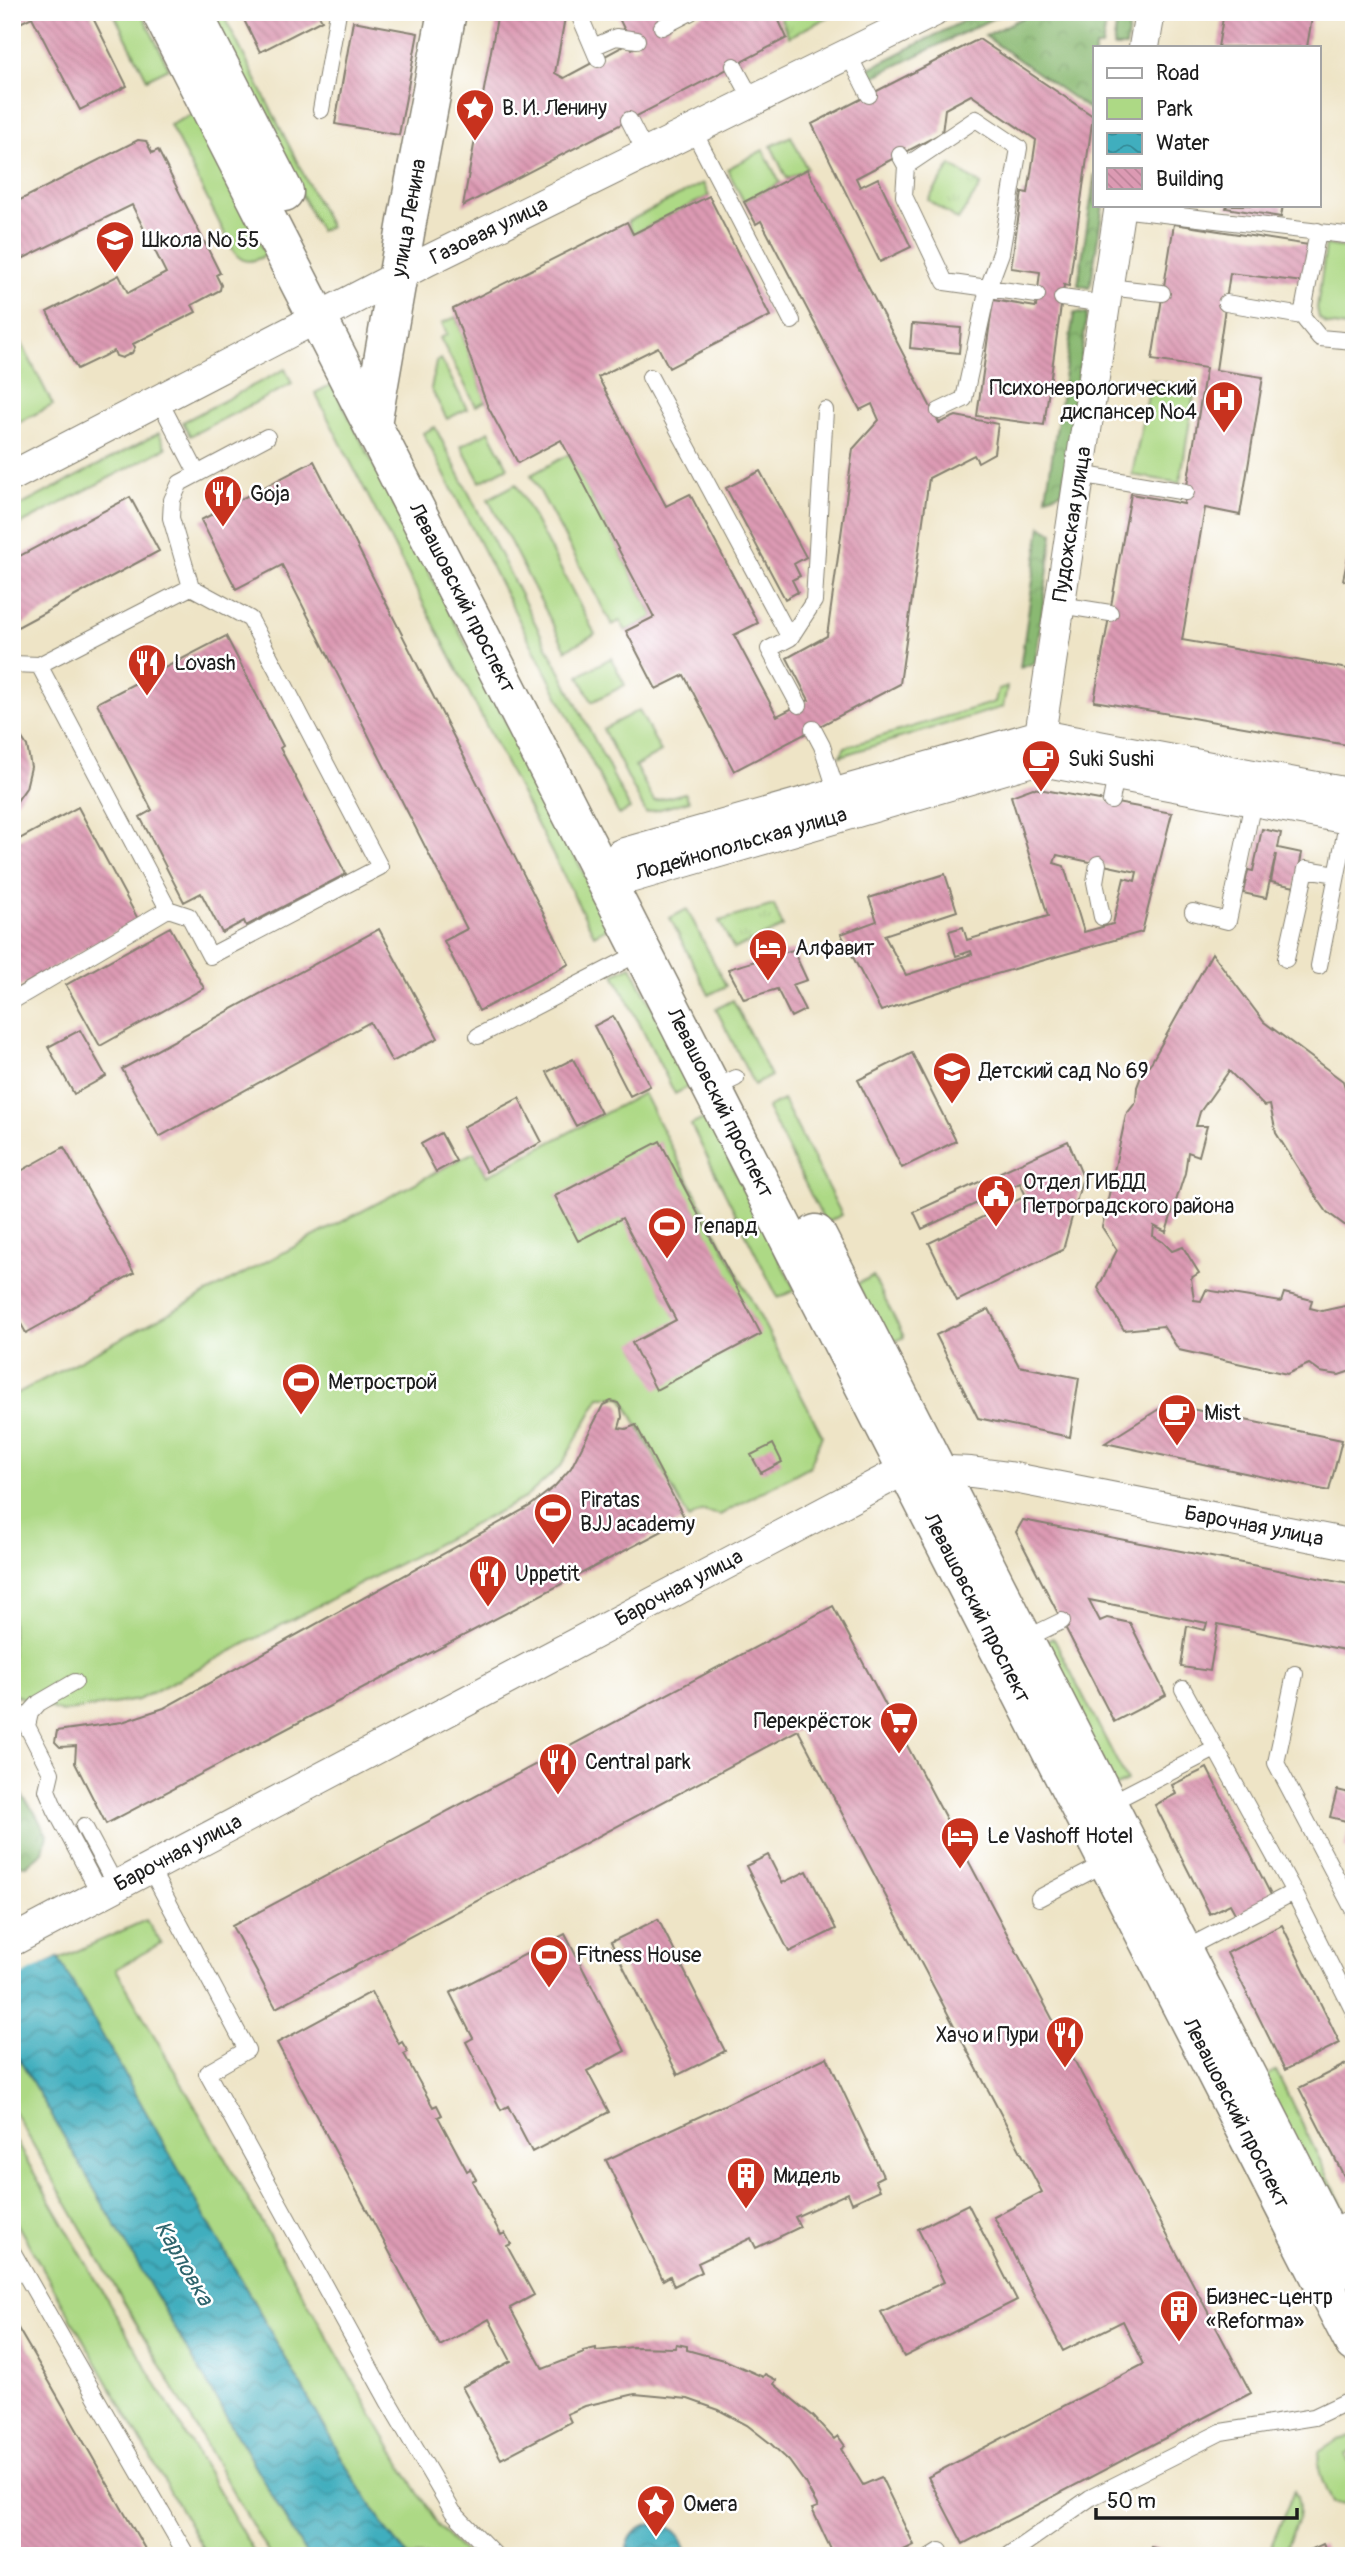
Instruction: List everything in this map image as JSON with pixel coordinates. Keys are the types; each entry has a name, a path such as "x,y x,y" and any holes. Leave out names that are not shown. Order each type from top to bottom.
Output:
{"street":[{"name":"Левашовский проспект","path":"162,12 203,64 619,868 724,1084 1256,2123 1328,2231 1354,2285"},
{"name":"Левашовский проспект","path":"192,12 203,64"},
{"name":"улица Ленина","path":"385,420 412,269 447,12"},
{"name":"улица Ленина","path":"385,420 380,380 412,269 474,12"},
{"name":"Газовая улица","path":"12,476 412,269 933,12"},
{"path":"1144,46 1150,12"},
{"name":"Пудожская улица","path":"1038,747 1120,207"},
{"name":"Левашовский проспект","path":"330,312 380,380"},
{"name":"Лодейнопольская улица","path":"619,868 1038,747 1116,775 1256,788 1353,804"},
{"name":"Левашовский проспект","path":"619,868 643,951 724,1084"},
{"name":"Барочная улица","path":"12,1941 922,1470 1009,1477 1354,1545"},
{"name":"Левашовский проспект","path":"1328,2231 1354,2343"}],"lane":[{"path":"321,110 338,12"},
{"path":"578,12 596,53 616,37 637,40"},
{"path":"663,27 691,12"},
{"path":"848,54 869,95"},
{"path":"734,66 753,101"},
{"path":"939,411 964,399 988,288 1001,253 1019,148 975,119 903,160 904,196 945,282 988,288 1037,295"},
{"path":"629,120 646,153"},
{"path":"693,130 792,321"},
{"path":"1120,207 1354,236"},
{"path":"1302,316 1318,232"},
{"path":"1062,298 1162,293"},
{"path":"1226,303 1302,316 1320,338 1354,341"},
{"path":"650,377 790,638"},
{"path":"159,400 197,473"},
{"path":"799,705 769,649 790,638 814,601 825,410"},
{"path":"39,665 168,909 188,916 210,956 380,867 250,619 191,587 171,518 172,500 180,483 267,437"},
{"path":"1079,474 1186,492"},
{"path":"12,664 39,665 191,587"},
{"path":"1059,606 1110,613"},
{"path":"813,729 822,746 841,804"},
{"path":"1194,912 1228,921 1256,788"},
{"path":"1319,966 1353,804"},
{"path":"1098,864 1095,882 1102,917"},
{"path":"1286,959 1306,869 1337,874"},
{"path":"12,1001 168,909"},
{"path":"478,1036 643,951"},
{"path":"1012,1645 1062,1621"},
{"path":"1295,1674 1276,1763 1354,1911"},
{"path":"75,1682 39,1703 30,1713 27,1726 51,1773 47,1790 55,1809 108,1890"},
{"path":"1183,1689 1294,1892 1354,2012"},
{"path":"1096,1810 1215,1749"},
{"path":"84,1826 108,1890"},
{"path":"1039,1898 1119,1856"},
{"path":"150,1868 247,2050 207,2073 388,2401 453,2512 496,2556"},
{"path":"1171,1957 1294,1892"},
{"path":"12,2251 187,2556"},
{"path":"1007,2556 1090,2498 1221,2432 1314,2417 1354,2398"}],"green space":[{"path":"113,12 141,12 169,68 147,79"},
{"path":"208,12 222,12 330,227 320,231"},
{"path":"778,12 838,12 789,37"},
{"path":"981,12 1006,12 871,78 866,70"},
{"path":"1034,12 1108,12 1102,46 1093,46 1093,112 985,36"},
{"path":"1118,12 1131,12 1126,46 1113,46"},
{"path":"194,113 266,255 253,261 245,261 234,252 170,125"},
{"path":"791,136 807,169 787,179 771,146"},
{"path":"763,150 780,183 744,202 727,169"},
{"path":"951,165 981,185 958,220 928,200"},
{"path":"703,183 709,196 633,234 627,222"},
{"path":"1093,187 1093,206 1103,206 1090,288 1078,285"},
{"path":"1326,245 1354,249 1354,328 1326,324 1319,318 1317,308"},
{"path":"1074,313 1087,314 1062,492 1046,497"},
{"path":"456,317 486,401 476,406 440,338 447,334 442,323"},
{"path":"17,334 53,405 12,426 12,337"},
{"path":"441,359 467,409 447,419 431,389 436,362"},
{"path":"285,369 292,384 190,436 183,422"},
{"path":"1151,380 1195,388 1180,483 1132,475"},
{"path":"332,384 611,926 594,935 315,393"},
{"path":"435,427 630,809 619,815 423,433"},
{"path":"489,431 508,467 480,482 461,446"},
{"path":"159,433 166,448 12,529 12,510"},
{"path":"569,454 654,617 626,631 620,621 612,625 531,475"},
{"path":"516,484 595,634 566,650 488,499"},
{"path":"1041,526 1053,533 1035,663 1020,668"},
{"path":"611,658 625,685 592,702 579,676"},
{"path":"1007,687 1003,707 840,756 845,747 995,702 998,689"},
{"path":"639,710 661,752 635,766 654,801 685,793 689,801 646,813 603,729"},
{"path":"774,905 783,927 734,949 719,921"},
{"path":"687,909 726,986 709,995 670,918"},
{"path":"631,966 692,1085 675,1094 614,974"},
{"path":"733,1000 771,1076 754,1085 716,1009"},
{"name":"Метрострой","path":"643,1093 822,1435 810,1466 720,1515 703,1511 689,1519 622,1397 600,1397 561,1466 525,1498 138,1700 62,1712 12,1694 12,1396 474,1152 487,1176"},
{"path":"783,1100 842,1215 825,1223 767,1108"},
{"path":"707,1117 795,1290 778,1298 691,1125"},
{"path":"873,1276 904,1337 888,1345 857,1284"},
{"path":"1053,1637 1127,1781 1114,1787 1041,1644"},
{"path":"12,1783 34,1811 47,1835 43,1852 27,1865 12,1864"},
{"path":"146,1920 161,1943 116,1969 405,2472 440,2528 467,2556 408,2556 386,2529 350,2472 59,1959"},
{"path":"12,2047 307,2556 270,2556 12,2108"},
{"path":"1276,2071 1344,2209 1329,2211 1262,2079"},
{"path":"12,2135 256,2556 207,2556 12,2215"},
{"path":"1354,2436 1354,2450 1345,2455 1354,2472 1354,2504 1332,2503 1320,2472 1319,2452 1338,2440"},
{"path":"1294,2491 1299,2507 1293,2532 1282,2556 1267,2556"}],"water":[{"name":"Карповка","path":"12,1918 39,1966 58,1957 350,2472 386,2529 408,2556 307,2556 12,2047"},
{"name":"Омега","path":"660,2523 679,2535 684,2544 685,2556 626,2556 629,2542 640,2528"}],"pier":[{"path":"12,1914 41,1962 57,1953 61,1955 12,1981"}],"building":[{"path":"12,12 90,12 127,86 80,110 32,17 12,27"},
{"path":"240,12 317,12 322,20 260,52"},
{"path":"498,12 566,12 555,73 564,78 629,43 632,49 640,45 626,33 616,12 677,12 666,33 707,12 775,12 787,38 463,206"},
{"path":"1224,12 1313,12 1307,46 1218,46"},
{"path":"353,21 418,33 399,135 335,124"},
{"path":"979,39 1093,116 1069,286 1064,285 1044,425 977,416 993,300 1036,307 1040,272 1011,268 1022,192 1028,193 1036,140 971,95 945,109 942,133 856,178 860,187 878,178 911,247 880,262 812,124"},
{"path":"138,140 146,141 152,153 158,150 220,273 216,275 221,285 220,290 192,305 196,312 133,344 135,347 132,353 122,358 116,356 114,351 77,369 47,312 119,275 128,293 166,273 132,205 20,260 12,245 12,204"},
{"path":"807,169 939,423 956,416 998,424 994,453 978,462 974,455 929,478 900,684 734,771 684,675 656,689 626,631 654,617 561,440 518,463 487,405 453,309 627,222 633,234 709,196 770,316 669,368 658,347 598,377 666,506 690,494 758,623 734,635 777,716 809,700 787,658 827,636 853,449 879,420 872,404 860,410 761,221 756,224 744,202"},
{"path":"1227,206 1283,206 1281,217 1226,208"},
{"path":"1174,224 1309,245 1303,282 1230,273 1216,370 1263,377 1240,515 1205,508 1182,640 1354,670 1353,746 1094,701 1131,494 1184,504 1206,368 1152,360"},
{"path":"912,324 961,328 959,353 910,348"},
{"path":"314,461 569,964 479,1011 444,941 467,929 282,565 236,589 201,520"},
{"path":"760,471 806,557 794,564 800,576 792,580 798,592 785,599 726,488"},
{"path":"130,497 159,551 12,630 12,560"},
{"path":"1350,548 1354,548 1354,583 1343,580"},
{"path":"226,636 283,746 280,748 346,874 246,926 244,921 222,933 201,893 184,902 140,817 152,810 97,703"},
{"path":"12,723 27,746 31,767 26,788 12,808"},
{"path":"1033,788 1172,813 1142,932 979,979 881,1011 841,934 877,921 869,898 945,874 957,911 884,935 906,975 972,954 971,951 956,956 949,931 963,927 967,940 1048,916 1011,796","holes":["1057,855 1137,872 1135,881 1124,878 1113,924 1084,932 1064,866 1054,863"]},
{"path":"78,807 138,919 12,991 12,843"},
{"path":"1262,829 1281,833 1278,848 1302,853 1295,887 1271,882 1276,854 1266,898 1243,893 1248,870 1253,871"},
{"path":"170,927 204,988 100,1046 66,985"},
{"path":"379,929 438,1038 392,1062 370,1022 159,1137 122,1069"},
{"name":"Алфавит","path":"793,950 807,980 792,985 805,1010 791,1017 777,989 744,999 728,969"},
{"path":"1212,953 1264,1022 1343,1081 1354,1115 1354,1236 1351,1230 1327,1212 1315,1195 1276,1133 1270,1105 1264,1106 1229,1071 1200,1112 1196,1126 1207,1126 1199,1156 1188,1152 1185,1173 1166,1232 1154,1226 1153,1236 1172,1251 1183,1247 1199,1273 1191,1278 1194,1300 1201,1301 1206,1290 1281,1302 1284,1293 1312,1300 1310,1308 1322,1311 1354,1304 1354,1370 1339,1375 1320,1372 1309,1364 1287,1374 1179,1350 1163,1326 1124,1330 1098,1288 1117,1250 1102,1227 1126,1115 1136,1102 1137,1087 1142,1074 1152,1061"},
{"path":"613,1016 650,1086 630,1096 594,1026"},
{"path":"80,1030 106,1076 74,1094 48,1047"},
{"path":"912,1053 956,1141 902,1168 858,1080"},
{"path":"573,1059 601,1113 576,1126 547,1072"},
{"path":"519,1098 542,1142 486,1172 463,1127"},
{"path":"441,1133 456,1161 436,1172 421,1144"},
{"path":"660,1141 761,1334 656,1390 632,1343 676,1320 622,1218 578,1241 555,1196"},
{"path":"1068,1141 1083,1177 1063,1250 957,1301 929,1243 1026,1196 1020,1183 922,1229 914,1212"},
{"path":"64,1147 134,1273 26,1333 12,1308 12,1176"},
{"path":"989,1309 1019,1366 1079,1378 1070,1437 978,1418 936,1335"},
{"path":"611,1401 618,1403 621,1408 619,1428 626,1429 636,1425 685,1519 106,1824 75,1763 76,1746 60,1747 55,1742 57,1731 122,1722 164,1708 530,1506 555,1486 571,1468 603,1405"},
{"path":"1167,1404 1342,1440 1329,1491 1105,1443"},
{"path":"773,1444 782,1462 761,1473 751,1455"},
{"path":"1023,1520 1354,1585 1354,1652 1218,1624 1210,1671 1181,1667 1187,1626 1205,1630 1207,1623 1089,1600 1100,1621 1107,1618 1130,1623 1166,1695 1114,1722 1016,1532"},
{"path":"833,1606 1251,2393 963,2544 928,2477 1144,2364 1123,2321 1063,2351 994,2217 1042,2192 798,1730 276,2008 232,1926"},
{"path":"1207,1768 1272,1897 1236,1915 1230,1904 1210,1914 1155,1805 1176,1794 1172,1785"},
{"path":"1337,1790 1354,1794 1354,1850 1344,1848 1350,1822 1330,1817"},
{"path":"768,1855 782,1883 807,1871 836,1929 789,1952 746,1866"},
{"path":"658,1919 725,2051 678,2075 611,1942"},
{"path":"1282,1925 1340,2043 1285,2070 1227,1953"},
{"path":"565,1934 625,2051 587,2071 609,2112 532,2152 508,2106 501,2110 466,2042 473,2038 450,1993"},
{"path":"371,1992 399,2044 402,2042 408,2052 404,2054 433,2107 437,2105 442,2115 438,2117 467,2171 470,2169 476,2179 472,2181 501,2235 505,2233 511,2244 507,2246 534,2295 510,2308 543,2369 596,2348 596,2351 632,2347 675,2348 676,2344 687,2346 687,2350 727,2361 763,2377 765,2374 776,2380 774,2384 813,2416 834,2439 838,2436 845,2446 841,2449 863,2485 881,2477 914,2545 892,2556 834,2556 812,2509 818,2507 789,2461 747,2425 719,2410 688,2399 635,2394 585,2406 567,2414 571,2422 501,2459 462,2387 511,2361 489,2319 440,2346 277,2043"},
{"path":"827,2057 883,2176 875,2180 880,2190 852,2203 848,2193 795,2217 800,2227 756,2248 751,2238 698,2263 702,2272 674,2286 670,2276 663,2280 606,2160"},
{"path":"1354,2060 1354,2178 1347,2182 1299,2088"},
{"path":"968,2204 1017,2300 904,2357 881,2312 944,2282 918,2229"},
{"path":"12,2318 50,2383 149,2556 12,2556"},
{"path":"1323,2544 1329,2556 1307,2556 1310,2550"},
{"path":"1151,2547 1182,2555 1182,2556 1148,2556"}],"place":[{"name":"В. И. Ленину","path":"475,142"},
{"name":"Школа № 55","path":"115,274"},
{"name":"Психоневрологический диспансер №4","path":"1224,434"},
{"name":"Goja","path":"223,528"},
{"name":"Lovash","path":"147,697"},
{"name":"Suki Sushi","path":"1041,793"},
{"name":"Алфавит","path":"768,982"},
{"name":"Детский сад № 69","path":"952,1105"},
{"name":"Отдел ГИБДД Петроградского района","path":"996,1228"},
{"name":"Гепард","path":"667,1260"},
{"name":"Метрострой","path":"301,1416"},
{"name":"Mist","path":"1177,1447"},
{"name":"Piratas BJJ academy","path":"553,1546"},
{"name":"Uppetit","path":"488,1608"},
{"name":"Перекрёсток","path":"899,1755"},
{"name":"Central park","path":"558,1796"},
{"name":"Le Vashoff Hotel","path":"960,1870"},
{"name":"Fitness House","path":"549,1989"},
{"name":"Хачо и Пури","path":"1065,2069"},
{"name":"Мидель","path":"746,2210"},
{"name":"Бизнес-центр «Reforma»","path":"1179,2343"},
{"name":"Омега","path":"656,2538"}]}
